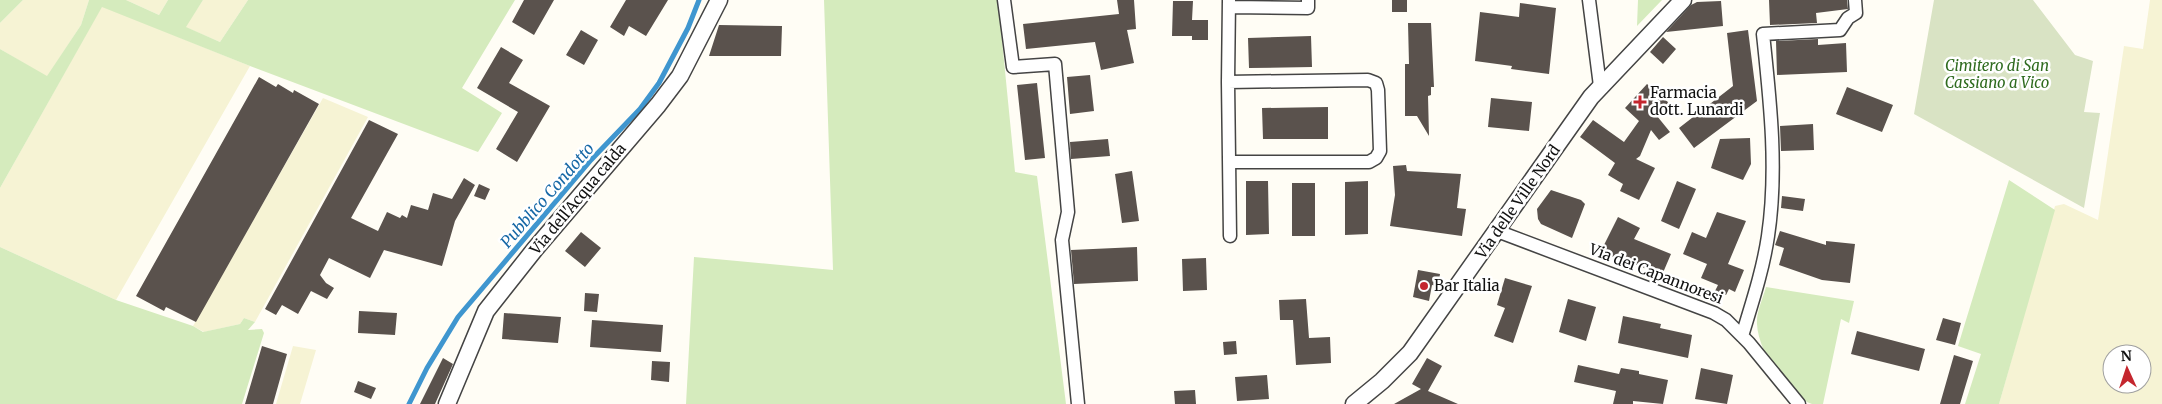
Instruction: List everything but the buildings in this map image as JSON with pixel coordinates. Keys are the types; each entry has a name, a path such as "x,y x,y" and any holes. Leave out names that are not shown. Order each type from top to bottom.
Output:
{"street":[{"name":"Via dell'Acqua calda","path":"447,404 486,311 535,248 658,105 680,76 718,0"},
{"path":"1004,0 1013,67 1055,64 1068,212 1062,240 1078,404"},
{"path":"1230,236 1229,4 1308,8 1308,0"},
{"path":"1589,0 1600,86"},
{"name":"Via delle Ville Nord","path":"1354,404 1382,381 1410,353 1600,86 1683,0"},
{"path":"1742,336 1759,280 1768,236 1772,184 1771,111 1763,34 1840,30 1848,18 1856,13 1855,0"},
{"path":"1228,82 1368,80 1376,84 1378,90 1380,151 1376,158 1369,162 1229,162"},
{"name":"Via dei Capannoresi","path":"1497,231 1714,313 1726,320 1742,336 1799,404"}],"shaded area":[{"path":"23,0 89,0 81,25 47,77 0,49 0,23"},
{"path":"126,0 168,0 159,15"},
{"path":"203,0 248,0 220,42 185,27"},
{"path":"2150,0 2162,0 2162,404 1999,404 2055,206 2064,204 2098,220 2124,46 2143,49"},
{"path":"102,6 250,66 116,300 0,247 0,188"},
{"path":"323,98 368,117 255,322 244,318 240,324 204,332 193,326"},
{"path":"293,346 316,350 300,404 276,404"}],"green space":[{"path":"0,0 23,0 0,23"},
{"path":"89,0 126,0 159,15 168,0 203,0 186,27 220,42 248,0 515,0 462,88 502,113 478,152 250,66 102,7 0,188 0,49 47,76 81,25"},
{"path":"824,0 998,0 1015,172 1037,176 1066,404 686,404 694,257 833,270"},
{"path":"1638,0 1662,0 1637,26"},
{"name":"Cimitero di San Cassiano a Vico","path":"1934,0 2033,0 2075,55 2093,61 2084,112 2100,113 2084,208 1914,114"},
{"path":"2009,180 2055,210 1999,404 1965,404 1981,354 1958,346"},
{"path":"0,247 116,300 193,326 203,332 240,324 244,318 255,322 248,330 262,329 264,333 242,404 0,404"},
{"path":"1766,287 1854,301 1849,323 1841,319 1823,404 1812,404 1793,392 1775,371 1762,347 1757,320"}],"waterway":[{"name":"Pubblico Condotto","path":"409,404 427,368 458,317 591,160 640,109 659,83 688,28 699,0"}],"place":[{"name":"Farmacia dott. Lunardi","path":"1640,102"},
{"name":"Bar Italia","path":"1424,286"}]}
